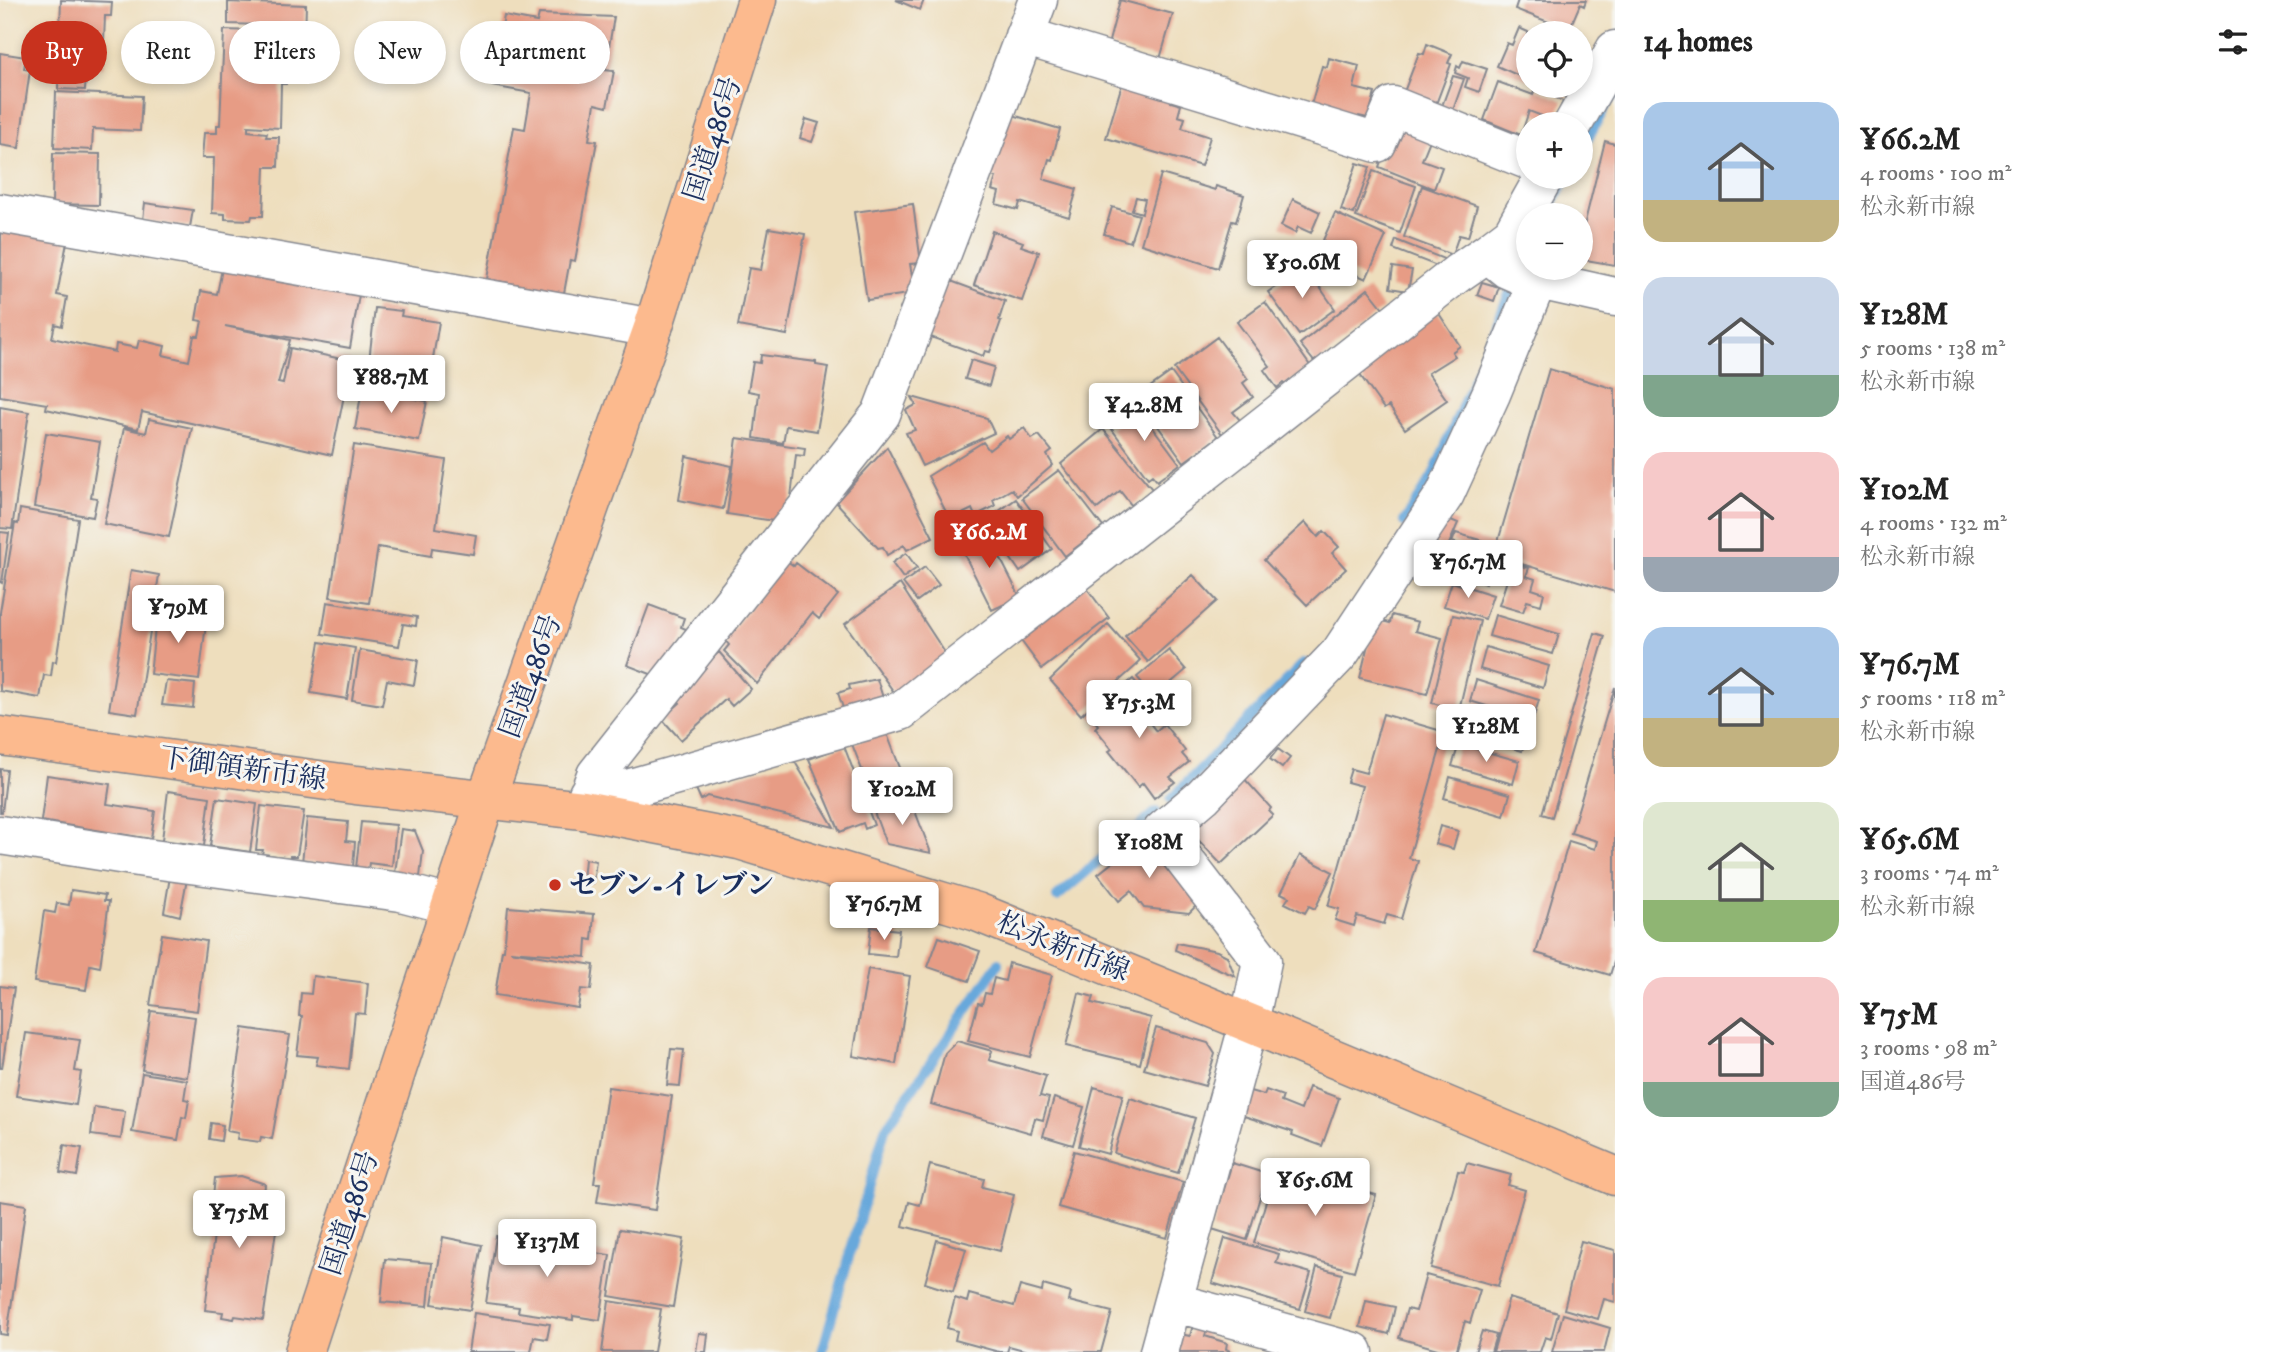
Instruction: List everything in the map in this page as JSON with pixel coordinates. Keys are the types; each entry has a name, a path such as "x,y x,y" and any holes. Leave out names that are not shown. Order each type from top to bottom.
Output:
{"main road":[{"name":"国道486号","path":"304,1352 486,799 653,328 757,0"},
{"name":"下御領新市線","path":"0,736 343,783 486,799"},
{"name":"松永新市線","path":"486,799 585,802 739,841 977,912 1615,1176"}],"street":[{"path":"585,802 596,775 881,414 1038,0"},
{"path":"1024,36 1377,142 1393,106 1516,155"},
{"path":"1580,112 1615,50"},
{"path":"1158,1352 1249,1023 1262,961 1162,831 1203,796 1340,653 1446,494 1491,394 1514,270 1512,234 1537,189"},
{"path":"0,213 653,328"},
{"path":"585,802 901,711 1458,273 1514,270 1615,297"},
{"path":"0,835 145,859 401,892 451,905"},
{"path":"1172,1302 1354,1352"}],"building":[{"path":"61,0 112,2 111,16 105,16 105,21 60,21"},
{"path":"896,0 924,0 920,10"},
{"path":"1120,0 1173,14 1160,59 1108,45"},
{"path":"1518,0 1586,0 1584,6 1580,4 1573,21 1546,21 1515,9"},
{"path":"228,2 306,5 306,21 229,21 228,24"},
{"path":"539,14 614,17 610,41 610,21 537,21"},
{"path":"504,16 532,21 503,21"},
{"path":"224,30 229,30 229,84 281,84 280,128 248,126 248,131 267,133 266,137 279,137 278,167 265,167 263,216 252,216 251,220 225,219 225,214 212,213 214,158 202,158 204,133 217,133 217,125 220,125"},
{"path":"1516,35 1516,75 1497,66 1507,43 1512,45"},
{"path":"1427,44 1452,54 1436,104 1404,92 1419,53 1424,54"},
{"path":"0,53 21,56 21,84 28,84 19,148 0,145"},
{"path":"1329,58 1359,66 1354,88 1375,93 1368,118 1359,116 1357,119 1311,105 1322,66 1327,67"},
{"path":"1463,61 1487,69 1479,92 1465,87 1468,78 1455,73 1457,66 1460,68"},
{"path":"610,71 614,71 607,107 595,104 589,140 597,141 575,261 570,260 564,293 487,279 514,127 525,129 531,93 492,86 610,84"},
{"path":"1453,76 1464,79 1453,110 1442,106"},
{"path":"1498,82 1516,89 1516,98 1557,98 1563,101 1559,112 1516,112 1516,133 1484,120"},
{"path":"58,84 86,84 85,90 58,89"},
{"path":"1122,84 1171,98 1171,102 1181,105 1178,116 1185,118 1182,128 1210,137 1201,166 1106,138"},
{"path":"56,92 142,96 140,131 93,129 92,150 54,148"},
{"path":"1006,113 1060,129 1052,160 1049,159 1043,179 1077,189 1069,217 1020,202 1018,210 996,204 999,192 992,190 996,177 989,176"},
{"path":"806,119 819,123 812,142 800,138"},
{"path":"1400,128 1430,140 1422,160 1442,167 1434,189 1379,167 1393,129"},
{"path":"1605,141 1615,144 1615,265 1593,261 1593,203 1590,203"},
{"path":"53,153 100,154 99,205 52,204"},
{"path":"1357,163 1370,167 1354,214 1341,210"},
{"path":"1373,171 1416,186 1400,233 1356,217"},
{"path":"1161,174 1215,190 1216,186 1244,195 1236,222 1232,221 1218,268 1141,244"},
{"path":"1422,186 1477,206 1468,237 1459,235 1452,255 1404,237"},
{"path":"1136,197 1145,199 1142,213 1132,210"},
{"path":"1293,199 1320,212 1311,233 1298,227 1295,233 1281,226"},
{"path":"145,203 193,210 190,227 143,220"},
{"path":"913,204 921,263 910,264 915,293 867,300 854,212"},
{"path":"1112,207 1139,215 1130,242 1104,234"},
{"path":"1335,213 1386,236 1366,279 1316,256"},
{"path":"1,228 68,237 57,295 67,297 62,326 55,324 52,338 115,352 116,344 137,348 139,340 165,346 163,355 189,361 194,336 199,336 202,321 196,320 201,291 217,294 223,264 360,289 350,348 225,326 290,340 278,383 283,384 290,348 351,361 332,455 142,412 138,429 46,409 47,404 0,396"},
{"path":"769,228 805,234 787,335 738,326 749,268 761,270"},
{"path":"992,231 1023,242 1021,246 1039,252 1022,301 974,285"},
{"path":"1396,240 1444,259 1442,268 1393,249"},
{"path":"1305,266 1335,309 1299,335 1268,292"},
{"path":"1393,267 1412,270 1408,291 1390,288"},
{"path":"948,280 1005,301 990,352 985,351 983,356 925,335"},
{"path":"1482,282 1499,287 1494,301 1477,295"},
{"path":"1368,289 1383,308 1316,364 1300,344"},
{"path":"1265,302 1311,367 1277,388 1264,370 1270,366 1237,322"},
{"path":"375,308 402,311 401,316 439,322 428,388 367,379"},
{"path":"1438,312 1460,346 1452,352 1455,356 1428,373 1447,400 1405,429 1389,406 1384,409 1353,365"},
{"path":"1217,337 1248,379 1243,383 1253,397 1233,412 1240,420 1222,434 1174,369"},
{"path":"761,355 816,362 816,365 828,367 817,431 786,426 783,443 754,438 759,393 748,391 753,362 760,363"},
{"path":"971,360 994,367 989,386 965,379"},
{"path":"1549,369 1615,389 1615,592 1485,553 1481,568 1472,566 1477,550 1452,542 1456,533 1497,545"},
{"path":"1171,372 1218,437 1184,462 1144,407 1153,400 1146,390"},
{"path":"362,390 427,401 419,441 355,429"},
{"path":"912,397 987,418 994,433 922,466 906,433 915,430 906,410 916,405"},
{"path":"1133,401 1180,464 1157,481 1152,475 1148,478 1111,428 1125,418 1120,411"},
{"path":"0,407 29,412 12,529 0,528"},
{"path":"149,419 192,428 169,537 104,524 124,428 146,433"},
{"path":"1024,428 1032,439 1039,435 1052,451 1047,455 1053,465 1017,496 1012,489 993,500 995,506 975,516 972,509 950,520 928,476 983,442 989,450 1007,436 1009,439"},
{"path":"1103,429 1152,489 1132,506 1120,491 1097,509 1061,464"},
{"path":"46,433 100,442 91,497 97,498 93,517 34,507"},
{"path":"737,438 805,448 804,456 796,455 789,514 781,522 727,514"},
{"path":"354,445 446,460 436,528 476,535 473,554 432,548 431,556 378,547 369,603 330,597"},
{"path":"887,447 933,537 907,550 904,545 887,555 883,547 878,548 836,502"},
{"path":"686,456 732,466 723,509 679,500"},
{"path":"1059,470 1103,527 1065,556 1022,498"},
{"path":"1016,499 1052,549 1020,572 985,521"},
{"path":"20,509 78,519 56,662 53,661 51,676 44,675 40,698 0,691 0,612 15,523 18,524"},
{"path":"1451,520 1458,523 1447,549 1433,542"},
{"path":"1305,522 1318,537 1324,531 1339,547 1332,553 1346,569 1307,605 1264,560"},
{"path":"986,530 1020,597 992,610 959,544"},
{"path":"0,532 9,533 2,583 0,582"},
{"path":"1436,552 1447,558 1442,567 1432,561"},
{"path":"906,553 917,568 903,578 892,563"},
{"path":"786,560 794,566 796,563 838,595 819,619 812,613 757,684 724,651 729,645 725,640"},
{"path":"1456,562 1481,574 1483,569 1490,572 1486,583 1453,571"},
{"path":"1517,565 1529,568 1526,576 1535,579 1532,589 1544,593 1541,605 1527,601 1523,612 1499,605 1509,574 1514,575"},
{"path":"925,567 939,585 917,601 903,583"},
{"path":"131,570 159,575 137,714 109,710"},
{"path":"1193,575 1217,601 1148,662 1125,636"},
{"path":"1452,582 1493,595 1485,619 1444,606"},
{"path":"1083,583 1109,618 1042,669 1016,634"},
{"path":"900,584 951,662 899,699 845,624"},
{"path":"327,602 417,617 416,626 403,624 399,646 322,634"},
{"path":"649,605 684,618 681,627 686,629 673,663 661,678 627,665"},
{"path":"157,610 207,616 199,680 150,674"},
{"path":"1392,615 1418,622 1415,631 1442,638 1427,694 1360,678 1374,619 1390,623"},
{"path":"1453,615 1480,621 1459,710 1432,703"},
{"path":"1495,615 1559,634 1553,654 1489,636"},
{"path":"1108,624 1140,660 1081,715 1050,680"},
{"path":"1595,633 1605,636 1552,817 1542,814"},
{"path":"320,642 355,648 347,699 311,693"},
{"path":"1486,647 1549,666 1543,688 1480,669"},
{"path":"360,650 418,660 414,685 387,680 382,705 352,700"},
{"path":"1169,650 1186,670 1154,697 1137,677"},
{"path":"719,652 751,689 732,706 726,699 681,740 662,719 680,703 676,698 688,680"},
{"path":"877,679 885,704 846,717 838,693 850,689 849,685"},
{"path":"1133,679 1150,699 1138,708 1156,731 1164,724 1185,751 1182,754 1189,762 1170,777 1175,782 1154,798 1143,783 1138,787 1109,751 1112,749 1095,728 1098,725 1089,714"},
{"path":"1476,680 1539,700 1533,720 1470,701"},
{"path":"166,681 195,684 193,708 162,705"},
{"path":"1615,687 1615,959 1610,975 1536,953 1569,841 1595,849 1597,841 1571,833"},
{"path":"1466,712 1528,731 1522,751 1461,733"},
{"path":"1383,714 1445,732 1409,858 1418,861 1401,919 1387,915 1384,924 1357,916 1354,926 1335,920 1339,909 1328,906 1362,786 1347,782 1351,769 1366,773"},
{"path":"886,731 910,794 876,806 852,744"},
{"path":"1459,744 1519,761 1513,784 1452,766"},
{"path":"844,746 874,825 865,829 863,823 840,832 809,759"},
{"path":"1278,749 1290,758 1282,768 1270,759"},
{"path":"795,762 834,827 707,796 701,800 696,789 765,768"},
{"path":"0,769 7,770 2,812 0,812"},
{"path":"47,775 110,784 107,804 155,811 151,839 41,821"},
{"path":"1242,776 1271,808 1269,811 1273,815 1221,864 1184,825"},
{"path":"1450,777 1510,794 1504,816 1444,798"},
{"path":"168,791 210,797 204,846 162,840"},
{"path":"217,798 257,804 250,852 210,846"},
{"path":"910,798 931,853 886,844 874,812"},
{"path":"261,806 304,811 297,856 290,858 262,854 263,850 256,850"},
{"path":"307,818 348,822 346,841 355,842 353,867 302,862"},
{"path":"361,822 396,825 392,866 369,863 368,869 356,868"},
{"path":"1440,826 1458,831 1453,849 1435,844"},
{"path":"401,829 415,831 423,851 420,877 395,873"},
{"path":"1147,835 1200,902 1189,913 1144,908 1131,891 1119,901 1098,874"},
{"path":"1300,855 1333,872 1315,909 1309,906 1305,913 1285,903 1289,897 1281,893"},
{"path":"585,859 596,861 593,883 583,881"},
{"path":"171,871 188,874 180,916 164,912"},
{"path":"71,890 105,895 104,901 109,901 100,967 90,965 86,990 34,982 44,911 55,913 57,903 69,905"},
{"path":"508,907 594,914 592,940 587,939 586,957 510,951 594,965 591,990 581,989 578,1008 495,995 504,950"},
{"path":"871,927 899,930 896,957 868,954"},
{"path":"162,934 206,941 197,1011 150,1005"},
{"path":"939,937 980,951 969,981 928,967"},
{"path":"1177,943 1217,951 1227,956 1235,976 1175,950"},
{"path":"1009,963 1052,975 1030,1057 968,1041 978,1003 982,1004 985,993 990,994 994,978 1005,981"},
{"path":"868,969 910,976 896,1064 853,1056"},
{"path":"313,976 368,983 365,1014 355,1013 349,1069 316,1065 318,1057 297,1055 302,1016 299,1016 301,993 311,994"},
{"path":"0,986 14,988 2,1068 0,1068"},
{"path":"1079,993 1094,997 1092,1003 1151,1018 1140,1064 1066,1046"},
{"path":"151,1011 195,1017 187,1077 142,1070"},
{"path":"243,1028 290,1035 272,1139 261,1137 260,1142 237,1139 238,1133 227,1131"},
{"path":"1156,1028 1208,1043 1215,1054 1205,1086 1144,1069"},
{"path":"26,1033 80,1040 75,1071 81,1072 76,1105 16,1096"},
{"path":"957,1041 992,1051 989,1060 1046,1076 1040,1096 1049,1098 1043,1120 1035,1118 1031,1133 931,1104 945,1053"},
{"path":"671,1049 684,1050 680,1086 667,1085"},
{"path":"142,1073 187,1080 184,1099 189,1100 186,1118 182,1117 178,1140 132,1132"},
{"path":"608,1087 672,1096 655,1210 597,1202 600,1183 594,1183"},
{"path":"1094,1087 1123,1095 1108,1154 1079,1146"},
{"path":"1309,1087 1339,1098 1322,1146 1292,1135 1293,1132 1241,1115 1250,1091 1264,1095 1266,1090 1283,1096 1281,1102 1301,1110"},
{"path":"1054,1098 1084,1107 1073,1145 1043,1136"},
{"path":"1130,1098 1195,1118 1178,1173 1114,1153"},
{"path":"94,1107 125,1111 121,1139 91,1135"},
{"path":"211,1123 223,1125 221,1141 209,1139"},
{"path":"64,1145 82,1148 77,1176 60,1173"},
{"path":"1074,1151 1183,1182 1167,1238 1058,1207"},
{"path":"1232,1163 1267,1174 1247,1240 1212,1229"},
{"path":"1467,1163 1511,1175 1508,1185 1525,1190 1498,1286 1431,1268 1458,1171 1464,1172"},
{"path":"930,1165 984,1179 982,1187 1014,1195 1000,1251 903,1226 909,1202 920,1205"},
{"path":"1276,1166 1307,1175 1310,1169 1321,1171 1319,1179 1376,1195 1354,1271 1254,1243"},
{"path":"241,1176 265,1184 261,1230 276,1231 263,1320 222,1317 223,1312 205,1310 214,1234 209,1233 215,1178"},
{"path":"0,1201 26,1205 7,1335 0,1334"},
{"path":"620,1229 684,1239 673,1307 609,1296"},
{"path":"520,1233 549,1238 548,1246 610,1255 600,1320 573,1316 573,1320 518,1312 519,1307 486,1303 496,1236 519,1240"},
{"path":"443,1237 482,1245 470,1310 432,1304"},
{"path":"1225,1238 1279,1254 1276,1263 1311,1273 1300,1309 1212,1283"},
{"path":"937,1240 966,1249 953,1292 925,1283"},
{"path":"1581,1241 1615,1250 1615,1302 1604,1299 1598,1319 1564,1309"},
{"path":"385,1259 432,1263 428,1306 381,1302"},
{"path":"1317,1267 1342,1274 1330,1318 1305,1311"},
{"path":"1426,1275 1480,1290 1470,1323 1465,1321 1456,1352 1399,1338 1407,1309 1416,1311"},
{"path":"1043,1285 1071,1293 1069,1301 1112,1312 1101,1352 1031,1352 1009,1346 1007,1352 999,1352 955,1340 957,1331 947,1328 955,1298 967,1302 969,1294 1014,1306 1020,1286 1042,1292"},
{"path":"1509,1298 1558,1313 1551,1339 1545,1337 1540,1352 1493,1352"},
{"path":"609,1301 661,1309 654,1352 602,1352"},
{"path":"1366,1301 1395,1307 1389,1334 1360,1327"},
{"path":"474,1313 550,1324 547,1339 534,1337 531,1352 468,1352"},
{"path":"1563,1314 1610,1328 1604,1352 1552,1352"},
{"path":"1193,1325 1207,1329 1205,1336 1227,1343 1226,1349 1232,1352 1175,1352 1180,1334 1190,1336"},
{"path":"1482,1331 1496,1335 1491,1352 1475,1352"},
{"path":"699,1333 708,1334 706,1352 696,1352"}],"waterway":[{"path":"1593,129 1615,90"},
{"path":"1553,203 1560,189"},
{"path":"1404,522 1433,476 1516,278"},
{"path":"1171,799 1304,663"},
{"path":"1057,897 1156,812"},
{"path":"822,1352 885,1129 999,963"}],"place":[{"name":"セブン-イレブン","path":"555,885"}]}
